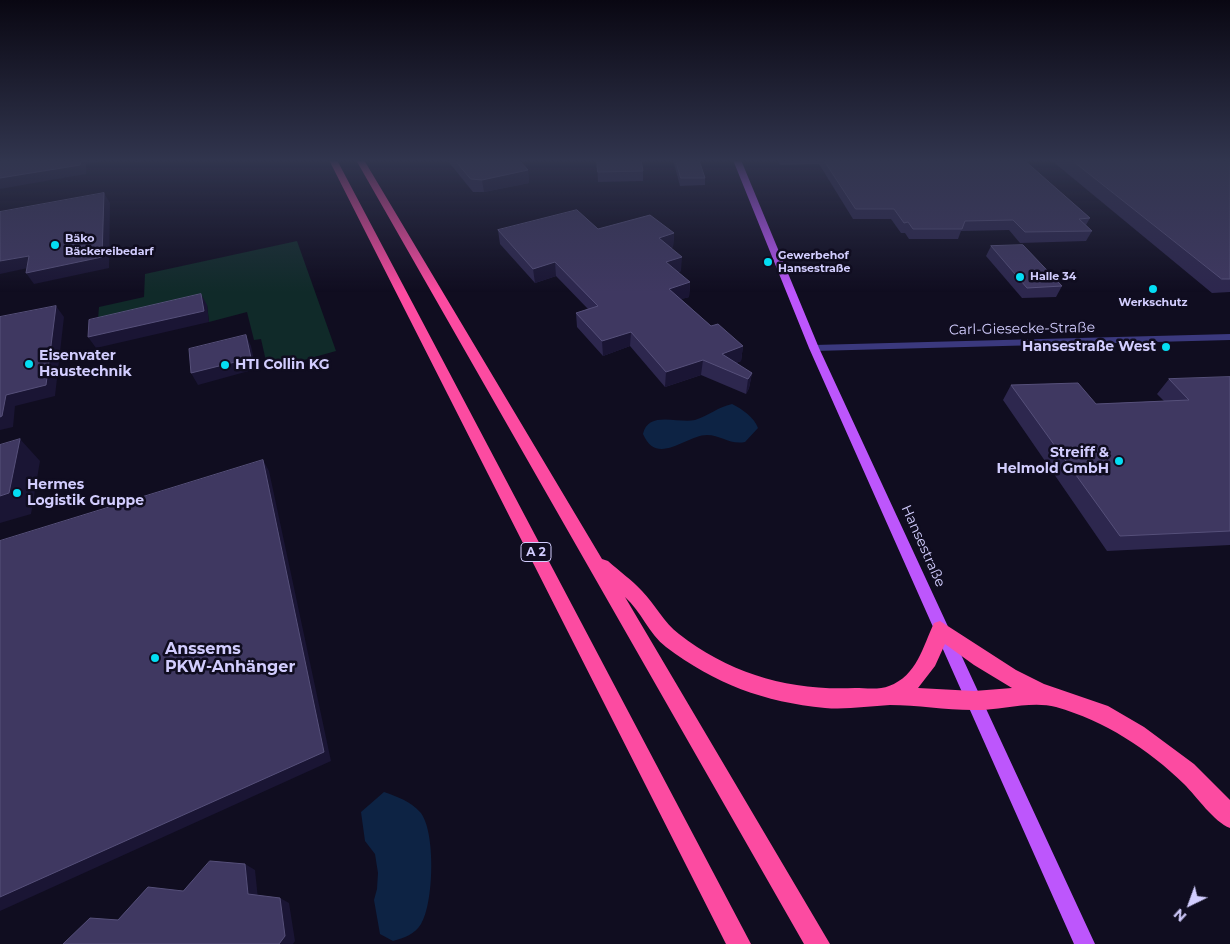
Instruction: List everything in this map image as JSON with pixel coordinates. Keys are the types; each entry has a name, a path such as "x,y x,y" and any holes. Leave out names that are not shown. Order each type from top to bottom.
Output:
{"highway":[{"name":"A 2","path":"356,204 739,944"},
{"path":"386,204 818,944"},
{"path":"593,559 636,596 670,639 726,675 760,688 827,699 891,696 974,701 1016,697 1054,697"},
{"path":"891,696 910,685 924,670 935,650 940,629 992,667 1054,697 1100,713 1152,743 1194,777 1230,817"}],"main road":[{"name":"Hansestraße","path":"755,204 814,348 940,629 1085,944"}],"street":[{"name":"Carl-Giesecke-Straße","path":"814,348 1230,337"}],"green space":[{"path":"297,241 336,351 268,370 261,339 254,340 247,312 209,322 207,305 97,331 99,307 144,297 145,274"}],"water":[{"path":"732,404 751,417 758,428 745,442 740,443 707,435 699,436 664,449 656,448 649,444 643,434 651,422 657,420 695,420"},
{"path":"384,792 408,802 420,812 429,834 431,850 429,901 421,924 412,933 393,941 380,934 374,900 378,873 375,854 365,841 361,812"}],"building":[{"name":"Bäko Bäckereibedarf","path":"43,204 104,204 102,257 26,273 29,256 0,261 0,212"},
{"path":"853,204 1074,204 1090,218 1079,219 1092,231 1025,232 1013,220 965,221 962,229 913,229 908,222 904,223 894,209 856,209"},
{"path":"1128,204 1230,204 1230,279 1222,279"},
{"path":"577,210 598,229 650,215 674,233 659,238 682,257 666,262 690,282 669,289 711,326 718,324 743,346 722,354 752,373 748,379 703,360 666,372 631,332 602,341 576,313 598,306 555,262 533,269 498,230"},
{"path":"1023,245 1062,286 1027,288 991,246"},
{"path":"201,294 204,311 88,337 89,320"},
{"name":"Eisenvater Haustechnik","path":"56,306 46,385 6,395 2,416 0,417 0,317"},
{"path":"246,335 251,358 191,373 189,349"},
{"name":"Streiff & Helmold GmbH","path":"1230,377 1230,531 1120,536 1011,385 1078,383 1096,404 1189,400 1169,379"},
{"path":"20,439 9,493 0,496 0,445"},
{"name":"Anssems PKW-Anhänger","path":"263,460 324,752 0,897 0,541"},
{"path":"210,861 245,864 248,894 280,898 285,936 279,944 63,944 90,918 118,920 148,887 183,891"}],"place":[{"name":"Bäko Bäckereibedarf","path":"55,245"},
{"name":"Gewerbehof Hansestraße","path":"768,262"},
{"name":"Halle 34","path":"1020,277"},
{"name":"Werkschutz","path":"1153,289"},
{"name":"Hansestraße West","path":"1166,347"},
{"name":"Eisenvater Haustechnik","path":"29,364"},
{"name":"HTI Collin KG","path":"225,365"},
{"name":"Streiff & Helmold GmbH","path":"1119,461"},
{"name":"Hermes Logistik Gruppe","path":"17,493"},
{"name":"Anssems PKW-Anhänger","path":"155,658"}]}
